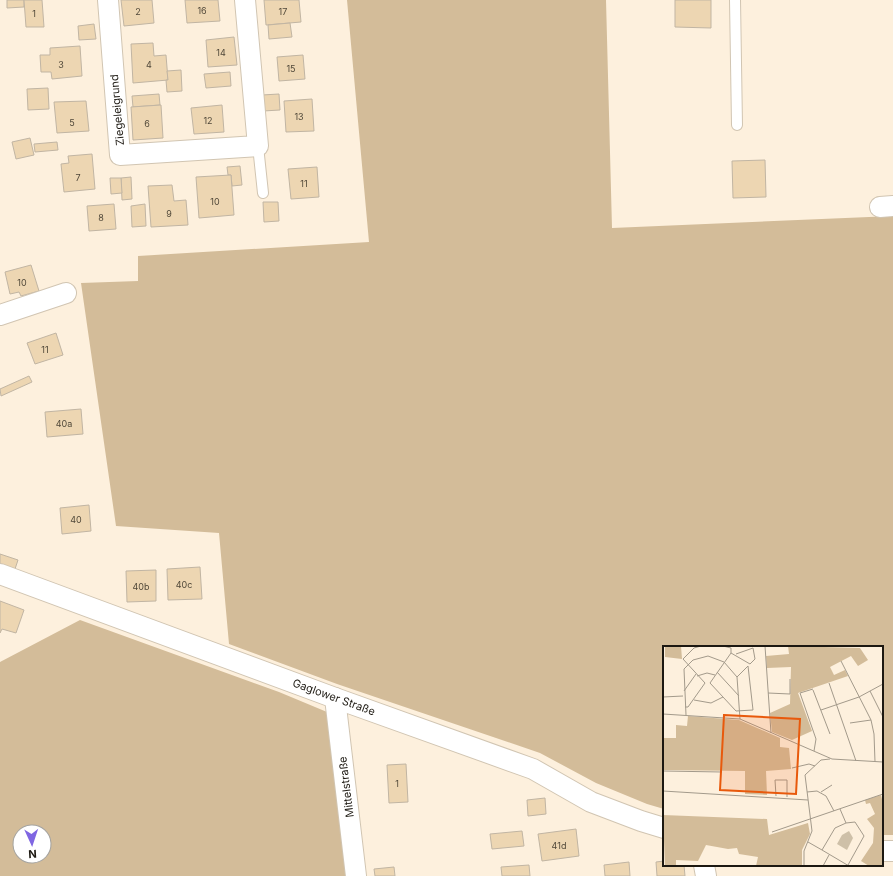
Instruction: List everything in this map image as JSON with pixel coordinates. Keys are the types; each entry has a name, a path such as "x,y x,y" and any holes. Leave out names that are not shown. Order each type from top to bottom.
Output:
{"street":[{"name":"Ziegeleigrund","path":"108,0 120,155 258,146"},
{"path":"244,0 258,146"},
{"path":"0,315 66,294"},
{"name":"Gaglower Straße","path":"0,574 335,698 533,769 591,802 663,828"},
{"name":"Mittelstraße","path":"335,698 356,876"},
{"path":"704,866 706,876"}],"lane":[{"path":"735,0 737,125"},
{"path":"258,146 263,193"}],"shaded area":[{"path":"347,0 606,0 612,228 893,216 893,835 883,835 883,646 663,646 663,809 647,804 596,783 540,753 337,684 229,644 219,533 116,526 81,283 138,281 138,256 369,242"},
{"path":"80,620 279,692 327,712 347,876 0,876 0,662"}],"building":[{"path":"7,0 24,0 24,7 7,8"},
{"path":"24,0 42,0 44,27 26,27"},
{"path":"121,0 152,0 154,23 124,26"},
{"path":"185,0 218,0 220,21 187,23"},
{"path":"264,0 299,0 301,22 266,25"},
{"path":"675,0 711,0 711,28 675,27"},
{"path":"290,23 292,37 269,39 268,25"},
{"path":"94,24 96,39 79,40 78,26"},
{"path":"234,37 237,65 208,67 206,40"},
{"path":"153,43 154,56 166,55 168,80 133,83 131,44"},
{"path":"80,46 82,76 52,79 51,72 41,72 40,55 50,55 50,48"},
{"path":"303,55 305,79 279,81 277,57"},
{"path":"181,70 182,91 167,92 167,71"},
{"path":"230,72 231,86 206,88 204,74"},
{"path":"48,88 49,109 28,110 27,89"},
{"path":"159,94 160,105 133,107 132,96"},
{"path":"279,94 280,110 263,111 262,95"},
{"path":"312,99 314,131 286,132 284,101"},
{"path":"86,101 89,131 57,133 54,102"},
{"path":"161,105 163,138 133,140 131,107"},
{"path":"222,105 224,132 194,134 191,108"},
{"path":"30,138 34,155 16,159 12,142"},
{"path":"57,142 58,150 35,152 34,144"},
{"path":"92,154 95,189 64,192 61,164 69,163 68,156"},
{"path":"765,160 766,197 733,198 732,161"},
{"path":"240,166 242,185 232,186 231,175 228,175 227,167"},
{"path":"317,167 319,197 291,199 288,169"},
{"path":"231,175 234,215 199,218 196,177"},
{"path":"131,177 132,199 122,200 121,178"},
{"path":"110,178 121,178 122,193 111,194"},
{"path":"172,185 174,201 186,200 188,225 151,227 148,186"},
{"path":"263,202 278,202 279,221 264,222"},
{"path":"114,204 116,229 89,231 87,206"},
{"path":"145,204 146,226 132,227 131,206"},
{"path":"31,265 39,291 21,296 19,292 10,294 5,272"},
{"path":"56,333 63,355 35,364 27,343"},
{"path":"29,376 32,382 1,396 0,389"},
{"path":"81,409 83,434 47,437 45,412"},
{"path":"89,505 91,531 62,534 60,508"},
{"path":"0,554 18,560 15,569 0,564"},
{"path":"200,567 202,599 168,600 167,569"},
{"path":"156,570 156,601 127,602 126,571"},
{"path":"0,601 24,610 16,633 2,629 0,633"},
{"path":"406,764 408,802 389,803 387,765"},
{"path":"545,798 546,814 528,816 527,800"},
{"path":"576,829 579,856 542,861 538,834"},
{"path":"522,831 524,846 492,849 490,834"},
{"path":"663,861 663,866 684,866 685,876 657,876 656,862"},
{"path":"629,862 630,876 605,876 604,865"},
{"path":"529,865 530,876 502,876 501,867"},
{"path":"394,867 395,876 375,876 374,869"}]}
